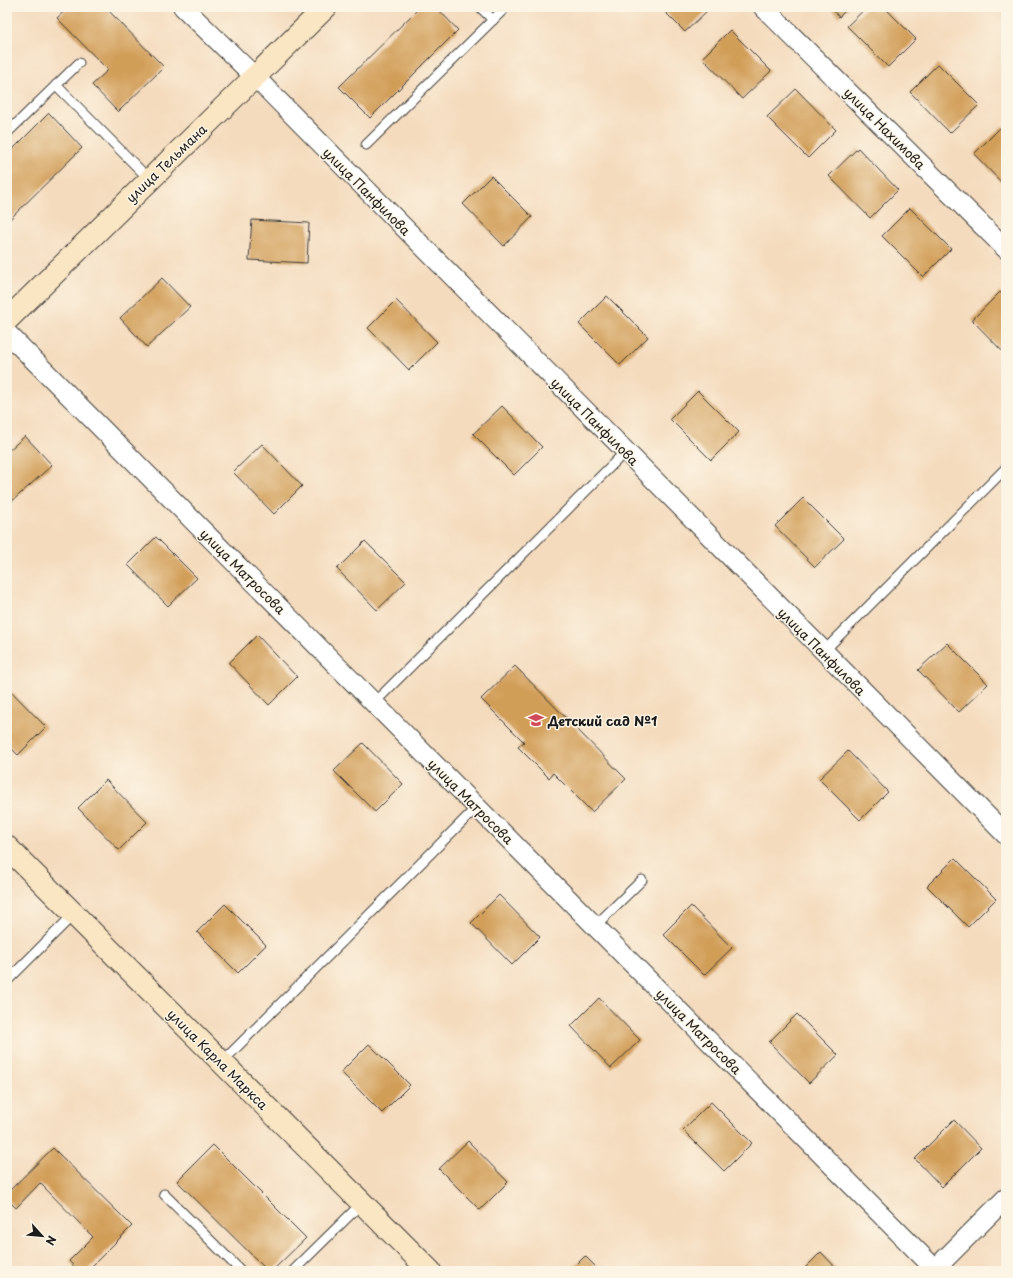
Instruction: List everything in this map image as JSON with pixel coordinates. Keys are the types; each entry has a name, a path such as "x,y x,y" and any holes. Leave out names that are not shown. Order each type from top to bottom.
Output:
{"main road":[{"name":"улица Тельмана","path":"7,320 326,7"},
{"name":"улица Карла Маркса","path":"7,848 430,1271"}],"street":[{"name":"улица Панфилова","path":"183,7 255,77 823,652 1006,835"},
{"name":"улица Нахимова","path":"763,7 1006,249"},
{"name":"улица Матросова","path":"7,333 934,1270"},
{"path":"934,1270 1006,1198"}],"lane":[{"path":"480,7 493,20"},
{"path":"366,145 506,7"},
{"path":"7,133 78,63"},
{"path":"56,85 150,180"},
{"path":"374,703 625,452"},
{"path":"823,652 1006,468"},
{"path":"222,1062 477,807"},
{"path":"595,926 642,880"},
{"path":"7,981 74,914"},
{"path":"164,1194 242,1271"},
{"path":"293,1271 362,1203"}],"building":[{"path":"69,7 105,7 164,67 118,112 92,85 108,70 57,18"},
{"path":"420,7 436,7 458,30 370,118 339,87"},
{"path":"660,7 711,7 685,32"},
{"path":"830,7 849,7 839,17"},
{"path":"867,7 884,7 916,39 888,67 847,26"},
{"path":"730,30 771,71 742,99 702,58"},
{"path":"938,64 979,105 950,133 910,92"},
{"path":"796,89 836,130 808,158 767,117"},
{"path":"49,113 82,148 7,222 7,155"},
{"path":"1002,126 1006,130 1006,187 974,154"},
{"path":"858,148 898,190 870,218 829,176"},
{"path":"491,176 532,217 504,246 463,204"},
{"path":"910,208 951,249 923,277 882,236"},
{"path":"252,220 309,223 307,263 249,260"},
{"path":"162,278 190,307 147,347 120,318"},
{"path":"1000,292 1006,298 1006,355 972,320"},
{"path":"607,296 648,337 620,365 579,324"},
{"path":"396,300 437,342 409,370 368,328"},
{"path":"698,391 739,432 711,460 670,419"},
{"path":"502,406 542,447 514,475 473,434"},
{"path":"25,436 52,465 9,504 7,502 7,452"},
{"path":"262,444 302,486 274,514 233,472"},
{"path":"803,498 844,539 815,567 775,526"},
{"path":"156,537 197,578 168,606 128,565"},
{"path":"365,541 406,582 377,610 337,569"},
{"path":"257,635 297,677 269,705 229,663"},
{"path":"947,643 988,684 959,712 918,670"},
{"name":"Детский сад №1","path":"515,666 626,779 592,812 553,773 549,778 518,747 524,742 481,699"},
{"path":"7,687 46,727 18,755 7,744"},
{"path":"363,743 403,784 375,812 334,771"},
{"path":"848,751 888,792 860,820 819,779"},
{"path":"106,780 147,822 119,850 78,808"},
{"path":"955,858 996,899 968,927 927,886"},
{"path":"499,895 540,937 512,965 471,923"},
{"path":"225,904 266,945 238,973 197,932"},
{"path":"691,906 732,948 704,975 663,934"},
{"path":"599,998 640,1040 611,1068 571,1026"},
{"path":"797,1014 838,1055 809,1083 769,1042"},
{"path":"369,1044 410,1085 382,1113 341,1072"},
{"path":"711,1102 752,1143 724,1171 683,1130"},
{"path":"954,1120 981,1148 942,1187 915,1159"},
{"path":"468,1141 508,1182 480,1210 439,1169"},
{"path":"213,1145 306,1238 272,1271 268,1271 177,1181"},
{"path":"53,1148 132,1226 87,1271 78,1271 69,1261 93,1237 40,1183 16,1208 7,1199 7,1193"},
{"path":"821,1252 839,1271 802,1271"},
{"path":"585,1256 600,1271 570,1271"}],"place":[{"name":"Детский сад №1","path":"536,720"}]}
